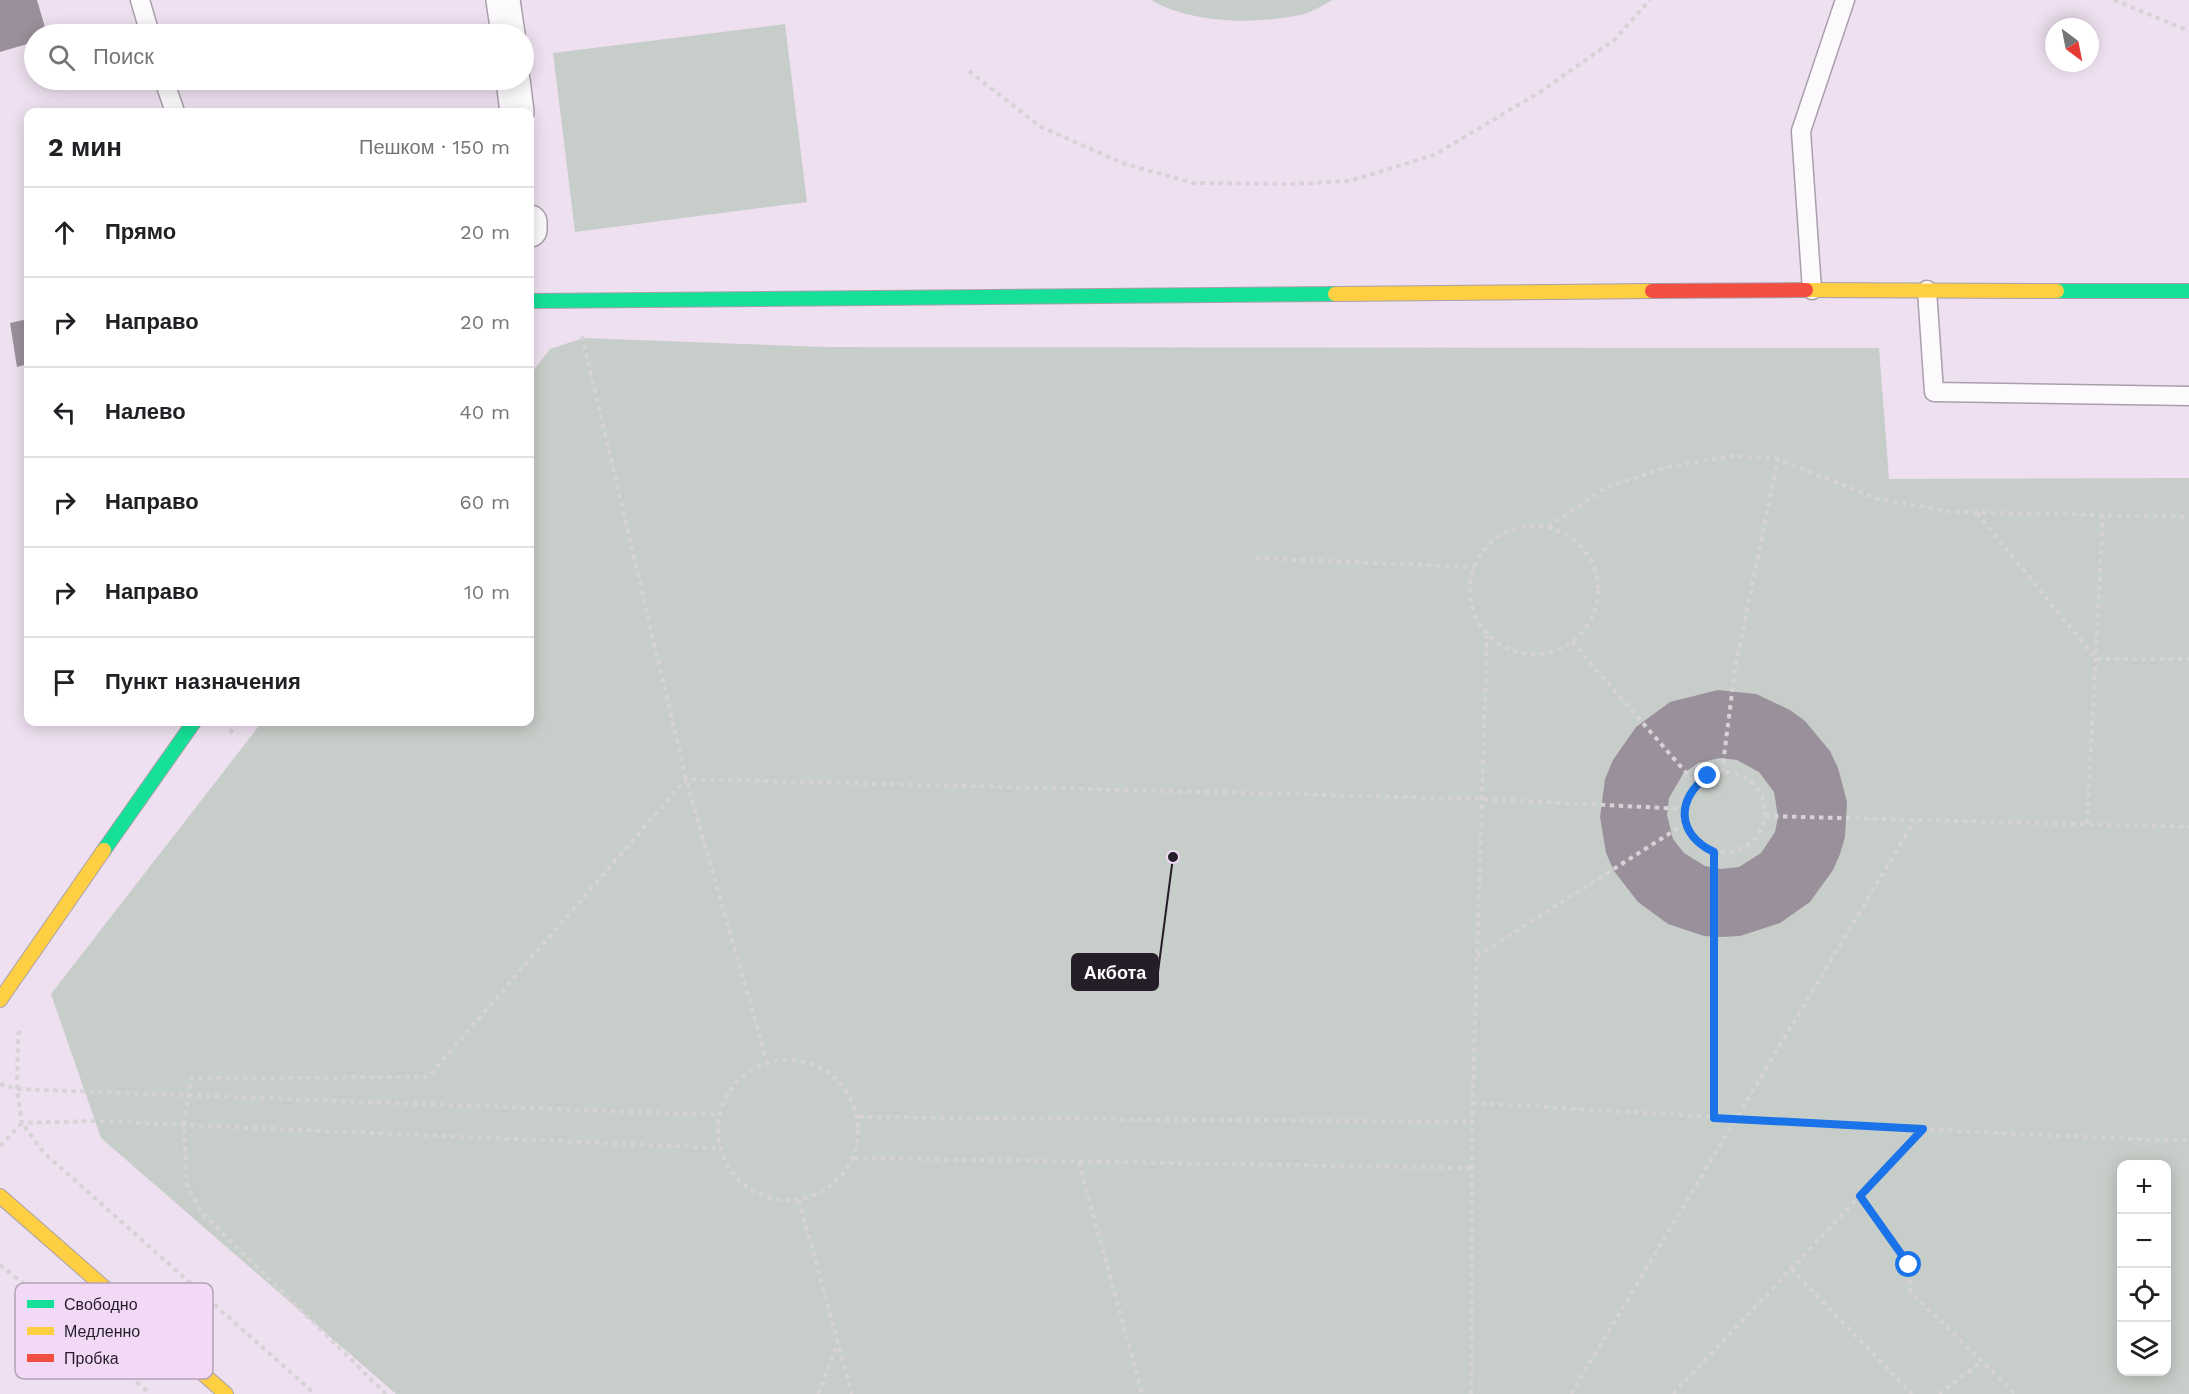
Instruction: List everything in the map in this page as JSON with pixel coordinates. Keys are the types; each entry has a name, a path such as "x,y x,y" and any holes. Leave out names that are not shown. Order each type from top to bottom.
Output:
{"street":[{"path":"503,0 506,24"},
{"path":"514,90 516,108"},
{"path":"534,302 1812,290 2189,291"},
{"path":"0,1000 191,726"},
{"path":"0,1196 99,1283"},
{"path":"209,1379 226,1394"}],"lane":[{"path":"140,0 147,24"},
{"path":"1812,290 1801,131 1845,0"},
{"path":"167,90 174,108"},
{"path":"1927,290 1934,392 2189,396"}],"path":[{"path":"969,70 1041,127 1125,164 1194,183 1292,184 1348,181 1434,155 1531,97 1614,40 1650,0"},
{"path":"2114,0 2189,32"},
{"path":"576,301 686,779 766,1062"},
{"path":"1548,527 1607,487 1668,467 1732,456 1778,459 1878,499 1954,512 2189,517"},
{"path":"1722,772 1735,669 1778,459"},
{"path":"1977,513 2096,658"},
{"path":"2087,824 2103,515"},
{"path":"1530,526 1548,527 1565,534 1580,545 1590,560 1596,577 1598,595 1594,613 1572,642 1555,651 1519,652 1502,646 1487,635 1477,620 1471,603 1470,585 1474,567 1483,551 1496,538 1512,530 1530,526"},
{"path":"1256,558 1474,567"},
{"path":"1472,1394 1472,1103 1487,635"},
{"path":"1572,642 1696,784"},
{"path":"2096,658 2189,659"},
{"path":"1722,772 1736,773 1748,779 1758,789 1764,802 1765,816 1761,830 1753,841 1741,849 1728,853 1714,852 1701,846 1691,835 1684,809 1688,795 1696,784 1708,776 1722,772"},
{"path":"686,779 1483,799 1684,809"},
{"path":"386,1394 202,1213 187,1187 184,1125 191,1078 428,1077 686,779"},
{"path":"1765,816 2189,827"},
{"path":"1571,1394 1915,820"},
{"path":"1477,956 1686,823"},
{"path":"1714,852 1714,1118"},
{"path":"801,1059 834,1075 859,1117 859,1138 854,1158 832,1186 799,1200 765,1197 736,1179 719,1148 718,1115 735,1082 766,1062 801,1059"},
{"path":"0,1084 17,1089 718,1115"},
{"path":"17,1089 22,1123 43,1152 190,1283"},
{"path":"1472,1103 1736,1120 2189,1141"},
{"path":"859,1117 1472,1122"},
{"path":"0,1146 22,1123 95,1121 719,1148"},
{"path":"1674,1394 1923,1129"},
{"path":"854,1158 1471,1168"},
{"path":"1079,1162 1142,1394"},
{"path":"1860,1196 1909,1265 1910,1291 2015,1394"},
{"path":"799,1200 852,1394"},
{"path":"0,1265 21,1283"},
{"path":"1791,1269 1912,1394"},
{"path":"213,1303 315,1394"},
{"path":"818,1394 838,1342"},
{"path":"1939,1394 1982,1361"},
{"path":"133,1379 150,1394"}],"shaded area":[{"path":"1151,0 1333,0 1304,14 1286,18 1246,21 1186,14"},
{"path":"785,24 807,202 575,232 553,53"},
{"path":"583,338 826,347 1879,348 1889,479 2189,478 2189,1394 396,1394 101,1138 51,994 259,726 534,726 534,370 550,349"}],"building":[{"path":"0,0 37,0 44,24 24,24 24,45 0,52"},
{"path":"24,320 24,365 17,367 10,323"},
{"path":"1718,690 1756,694 1790,710 1805,721 1830,751 1838,768 1847,802 1845,837 1833,870 1810,902 1780,923 1740,936 1704,936 1668,924 1638,902 1614,871 1606,853 1600,817 1605,779 1613,760 1636,727 1670,702","holes":["1720,758 1737,760 1759,772 1774,792 1778,817 1775,832 1761,853 1739,867 1721,869 1705,866 1684,853 1673,839 1667,815 1669,798 1683,774 1698,763"]}],"traffic: fast":[{"path":"2057,291 2189,291"},
{"path":"534,301 1335,294"},
{"path":"104,850 191,726"}],"traffic: slow":[{"path":"1806,290 2057,291"},
{"path":"1335,294 1652,291"},
{"path":"0,1000 104,850"},
{"path":"0,1196 99,1283"},
{"path":"209,1379 226,1394"}],"traffic: jam":[{"path":"1652,291 1806,290"}],"place":[{"name":"Акбота","path":"1173,857"}],"route":[{"path":"1708,776 1696,784 1688,795 1684,809 1691,835 1701,846 1714,852 1714,1118 1923,1129 1860,1196 1909,1265"}]}
